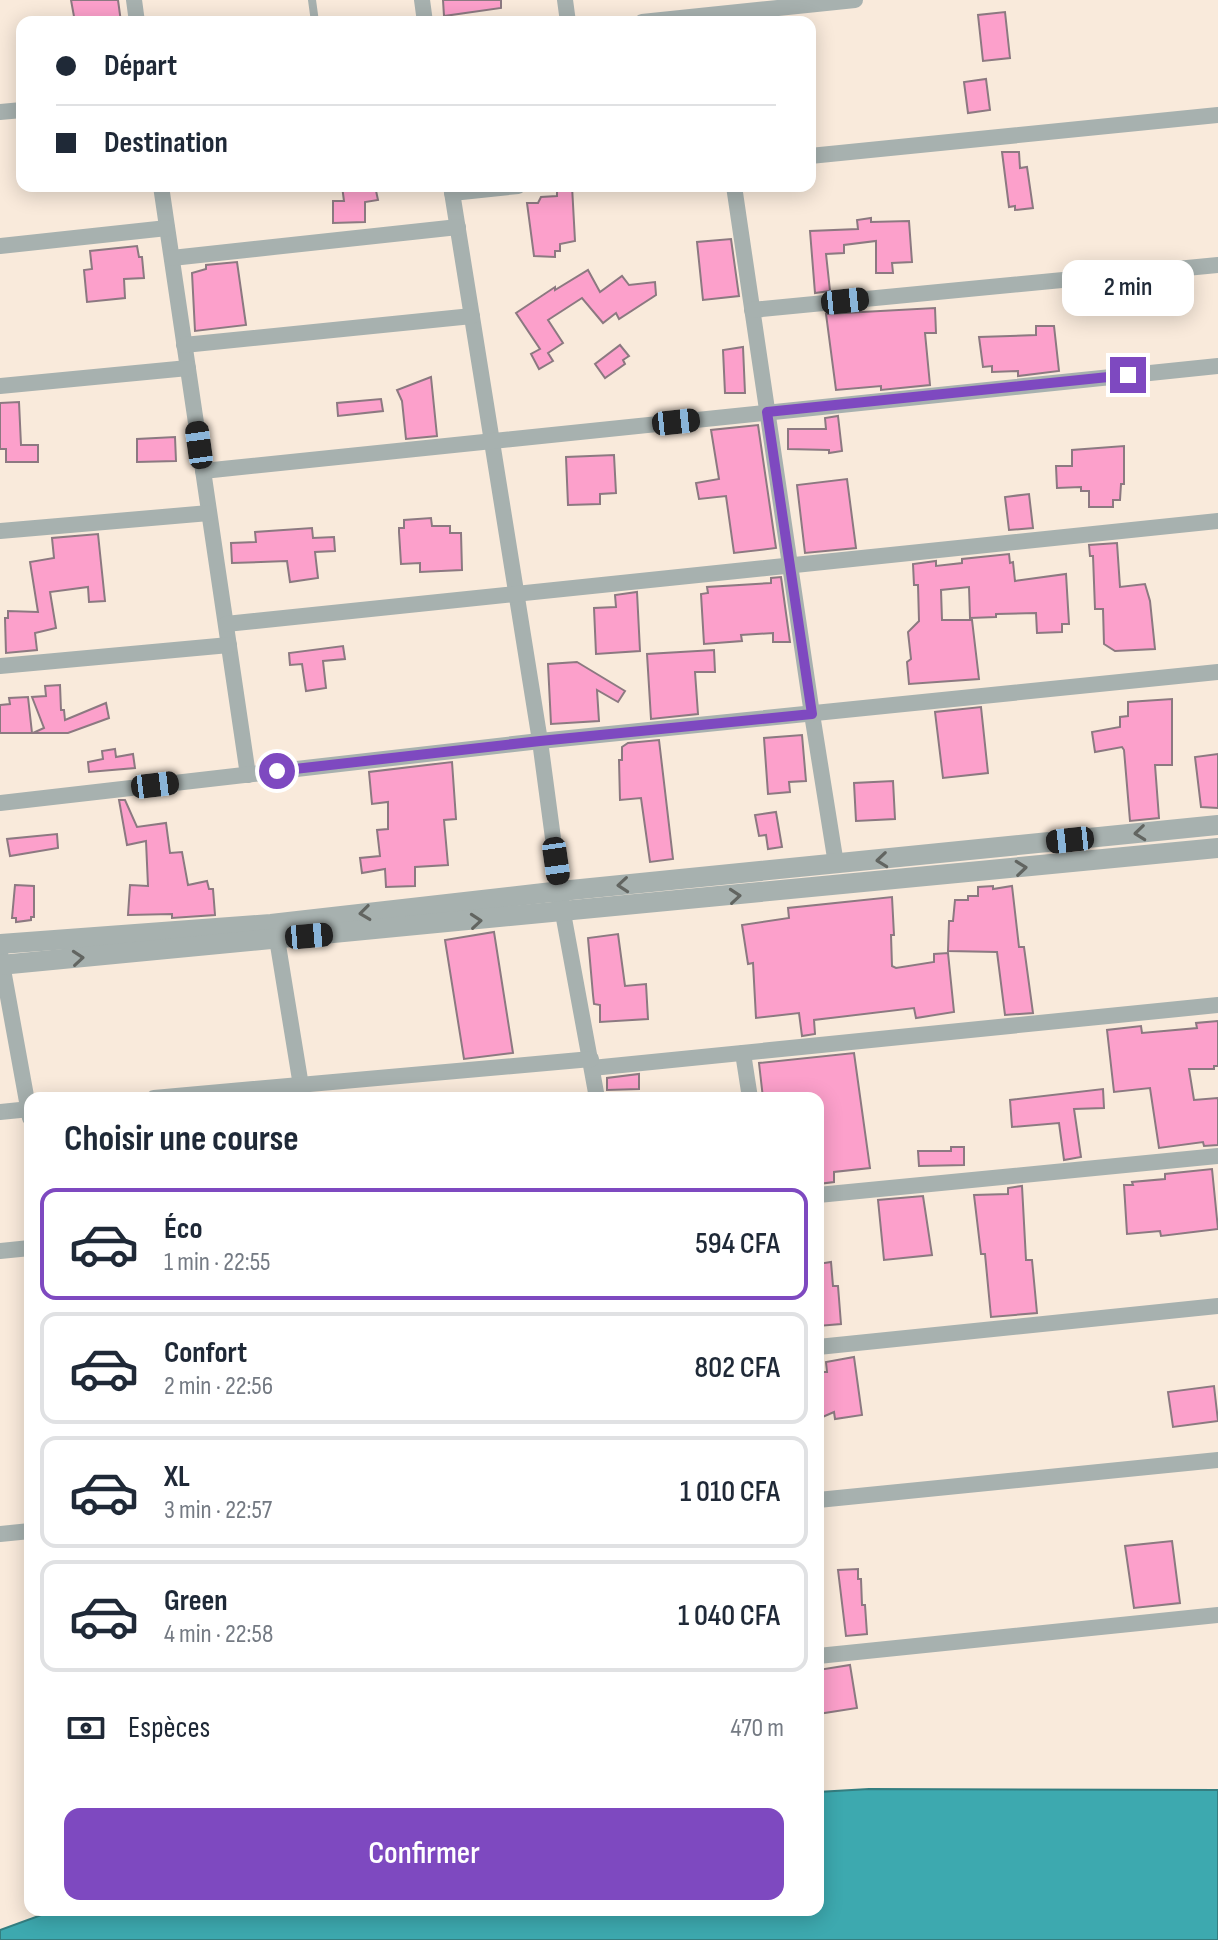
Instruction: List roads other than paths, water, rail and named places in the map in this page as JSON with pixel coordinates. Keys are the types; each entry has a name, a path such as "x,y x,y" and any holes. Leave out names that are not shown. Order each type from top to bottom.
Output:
{"street":[{"path":"682,16 855,0"},
{"path":"816,155 1218,115"},
{"path":"162,192 248,775"},
{"path":"452,192 540,741 563,913 596,1092"},
{"path":"735,192 836,864"},
{"path":"172,258 458,227"},
{"path":"0,246 167,228"},
{"path":"752,310 1218,265"},
{"path":"184,345 472,316"},
{"path":"203,471 1218,366"},
{"path":"0,386 188,368"},
{"path":"0,531 209,513"},
{"path":"226,624 1218,521"},
{"path":"0,666 229,645"},
{"path":"0,803 540,741 1218,672"},
{"path":"1,956 561,891 1218,825"},
{"path":"1,956 277,939 1218,848"},
{"path":"981,849 985,872"},
{"path":"277,939 302,1091"},
{"path":"1,956 26,1092"},
{"path":"281,1092 743,1053 1218,1005"},
{"path":"743,1053 749,1092"},
{"path":"0,1112 24,1112"},
{"path":"824,1194 1218,1156"},
{"path":"0,1251 24,1249"},
{"path":"824,1346 1218,1306"},
{"path":"824,1499 1218,1460"},
{"path":"0,1534 24,1532"},
{"path":"824,1655 1218,1615"}],"water":[{"path":"869,1789 1218,1790 1218,1940 0,1940 0,1930 38,1916 824,1916 824,1792"}]}
